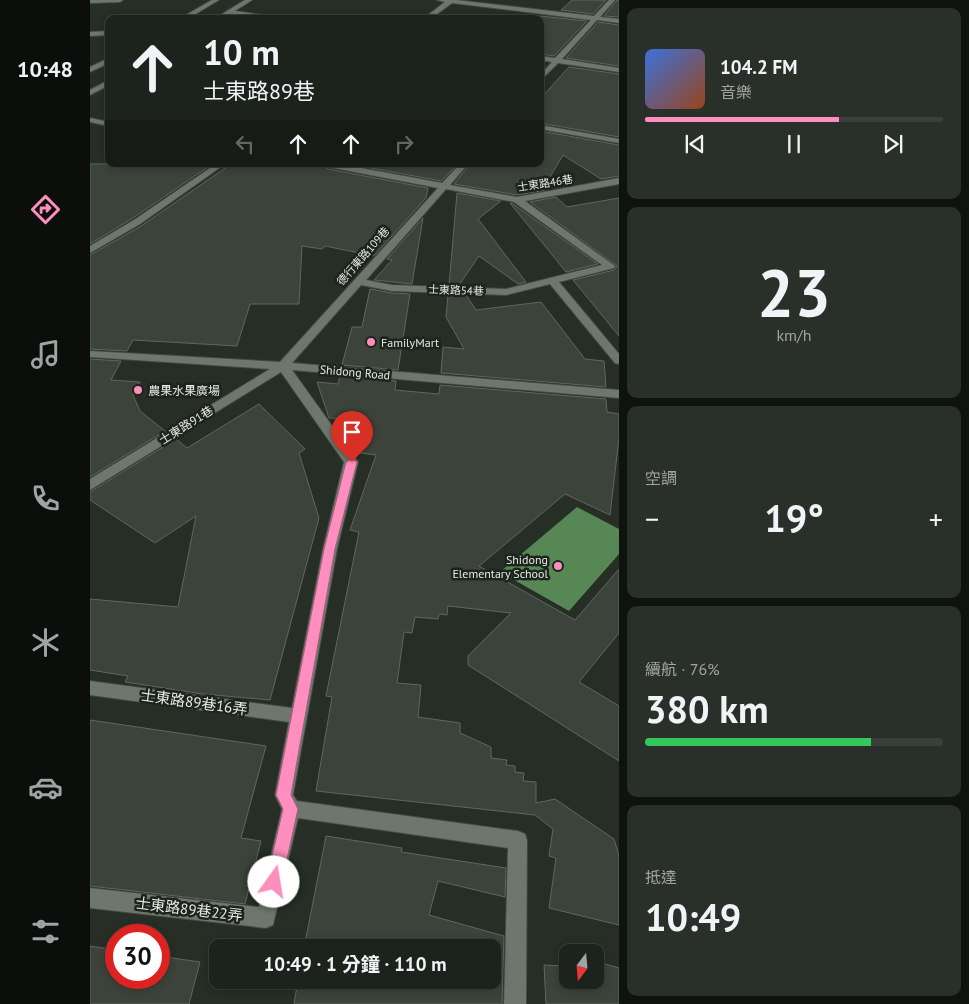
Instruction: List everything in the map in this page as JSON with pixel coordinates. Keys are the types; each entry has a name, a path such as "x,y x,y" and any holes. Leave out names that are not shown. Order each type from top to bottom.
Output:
{"street":[{"path":"90,1 120,0"},
{"path":"189,15 216,0"},
{"path":"224,15 249,0"},
{"path":"440,0 619,21"},
{"path":"544,74 612,0"},
{"path":"432,15 451,1"},
{"path":"229,12 249,15"},
{"path":"90,34 105,33"},
{"path":"544,59 619,70"},
{"path":"90,70 105,62"},
{"path":"90,93 105,84"},
{"path":"90,120 105,123"},
{"path":"544,128 619,141"},
{"path":"90,250 137,222 217,167"},
{"name":"士東路46巷","path":"345,167 517,200 619,182"},
{"name":"德行東路109巷","path":"283,366 461,167"},
{"name":"士東路54巷","path":"517,200 614,264"},
{"name":"士東路54巷","path":"358,281 392,288 506,292 614,264"},
{"path":"553,281 619,361"},
{"name":"Shidong Road","path":"90,354 283,366 619,394"},
{"path":"283,366 352,462 330,549 284,795 291,809 518,840 515,1004"},
{"name":"士東路91巷","path":"90,484 283,366"},
{"name":"士東路89巷16弄","path":"90,688 298,716"},
{"name":"士東路89巷22弄","path":"90,898 266,918 291,809"}],"shaded area":[{"path":"577,507 619,529 619,554 569,611 500,572"}],"building":[{"path":"572,0 606,0 593,14 561,10"},
{"path":"619,0 619,17 604,16"},
{"path":"544,16 587,21 554,56 544,55"},
{"path":"598,22 619,25 619,66 566,58"},
{"path":"569,67 619,74 619,137 544,124 544,95"},
{"path":"544,132 619,145 619,176 601,179 563,155 544,187 547,190 517,195 454,184 468,167 544,167"},
{"path":"90,164 105,164 105,167 208,167 133,218 90,244"},
{"path":"227,167 326,167 428,188 426,198 374,256 325,246 322,249 302,246 299,304 250,304 237,346 133,340 127,351 90,349 90,255 141,226"},
{"path":"365,167 455,167 441,181"},
{"path":"457,193 501,201 478,219 526,282 518,284 479,256 459,285 449,285"},
{"path":"556,197 567,207 619,198 619,336 573,280 614,270 617,266 530,202"},
{"path":"510,203 513,204 598,264 566,272"},
{"path":"423,218 412,284 374,280 392,260 387,259"},
{"path":"370,289 410,294 398,370 342,365 352,327 362,327"},
{"path":"448,295 466,295 476,310 541,302 585,359 604,361 606,387 441,373 443,347 464,349 446,317"},
{"path":"90,359 121,361 111,380 140,382 133,395 140,411 165,431 90,477"},
{"path":"340,376 396,381 395,390 439,394 440,385 606,399 607,412 619,414 619,438 610,515 565,494 479,566 575,620 619,569 619,633 579,682 619,706 619,761 468,665 468,656 511,613 448,606 447,615 439,614 438,619 415,617 412,633 404,632 397,683 421,685 418,717 460,723 460,733 491,747 491,758 507,760 506,765 515,766 515,772 524,773 523,781 536,782 536,803 555,799 614,839 619,856 619,925 549,908 556,858 549,856 553,829 535,815 316,791 332,697 326,696 359,532 350,530 376,455 353,452 346,442 346,419 329,418 317,382 338,384"},
{"path":"259,404 305,449 299,453 319,518 270,700 203,694 125,682 128,676 90,670 90,599 178,607 196,516 155,543 90,500 90,492 176,439 187,448"},
{"path":"90,720 266,746 241,838 261,841 245,904 90,886"},
{"path":"326,836 402,848 401,852 506,868 505,897 438,881 429,915 504,936 502,1004 294,1004 296,989 501,989 501,939 306,939"},
{"path":"90,946 105,948 105,989 170,989 170,958 200,962 189,1004 90,1004"},
{"path":"604,964 619,968 619,1004 546,1004 544,965 559,966 559,989 604,989"}],"place":[{"name":"FamilyMart","path":"371,342"},
{"name":"農果水果廣場","path":"138,390"},
{"name":"Shidong Elementary School","path":"558,566"}],"route":[{"path":"274,882 291,809 284,795 298,716 330,549 352,462"}]}
